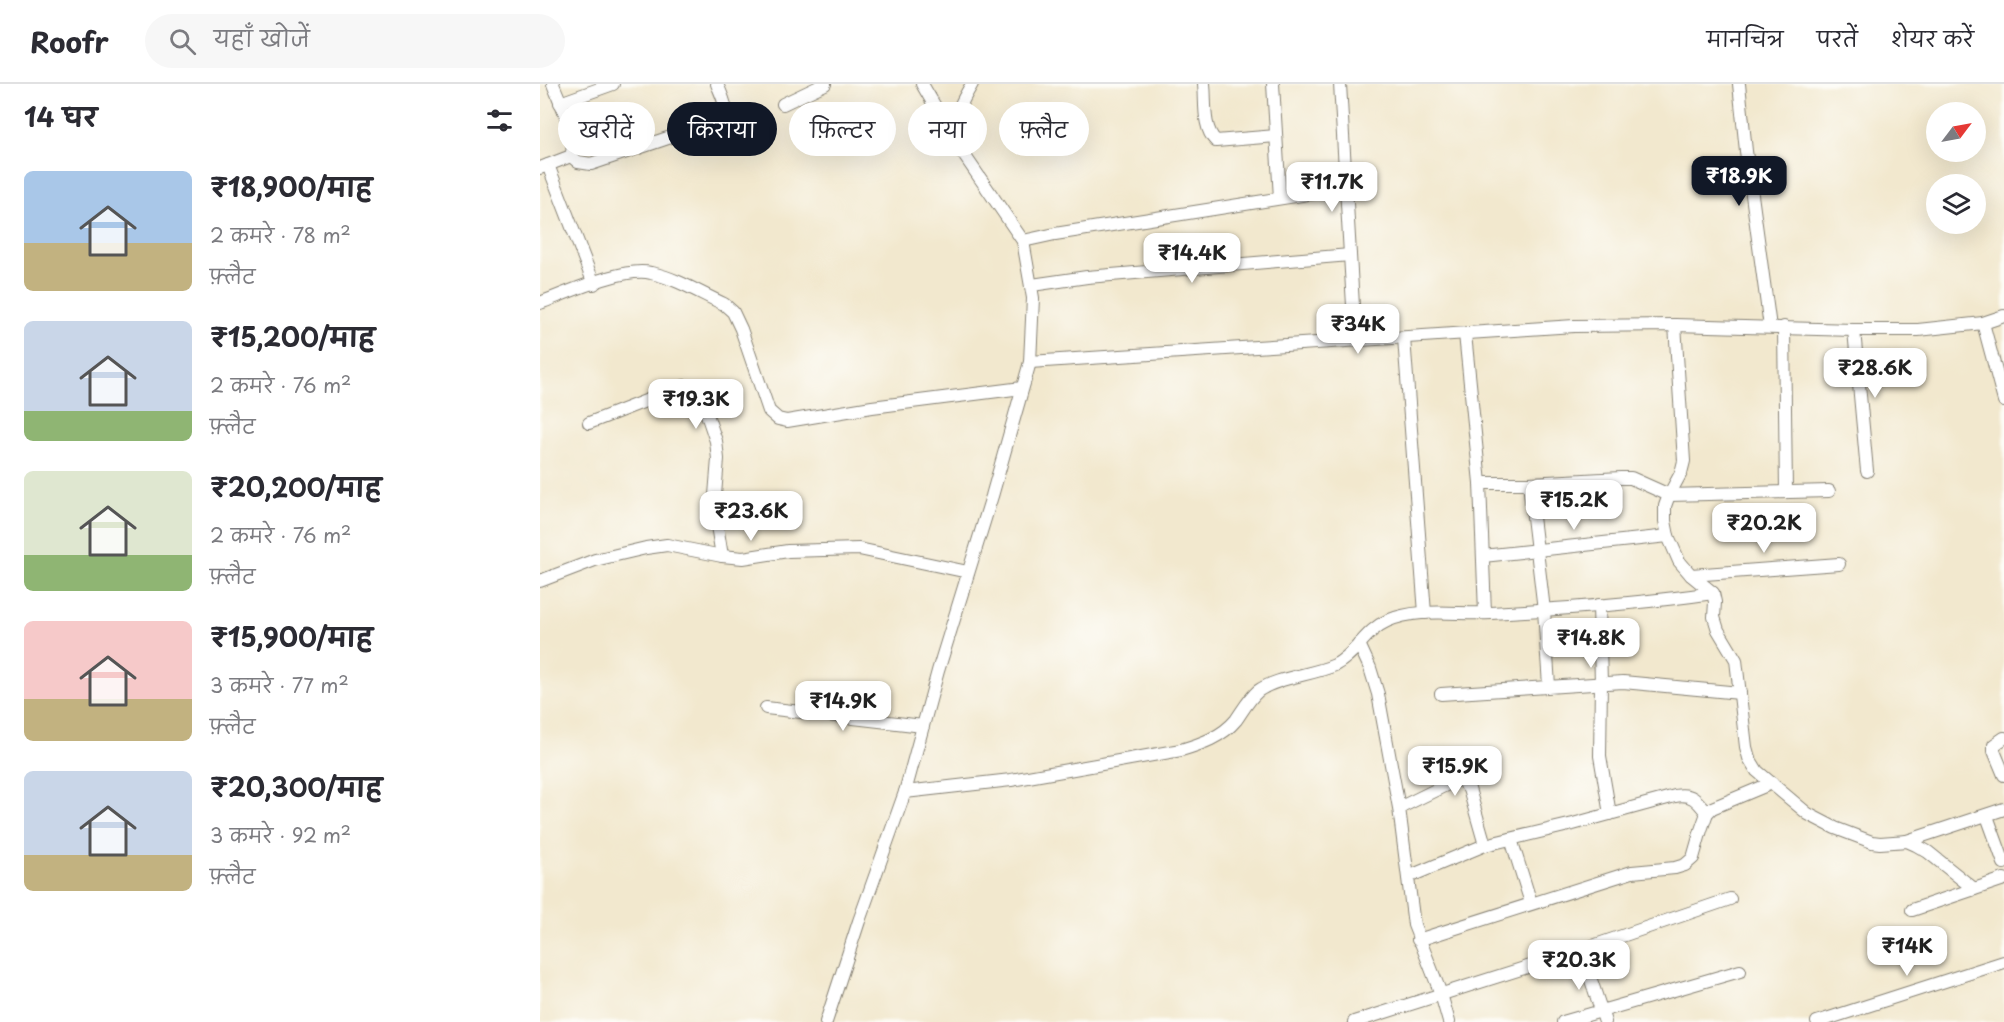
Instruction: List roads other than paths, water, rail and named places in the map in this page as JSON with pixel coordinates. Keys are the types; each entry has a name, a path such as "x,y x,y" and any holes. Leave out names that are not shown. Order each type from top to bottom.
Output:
{"street":[{"path":"553,84 560,102"},
{"path":"563,102 613,84"},
{"path":"655,142 724,118 726,109 717,84"},
{"path":"783,104 825,84"},
{"path":"922,84 933,102"},
{"path":"962,102 972,84"},
{"path":"1204,84 1208,128 1216,141 1276,136"},
{"path":"1273,84 1280,198"},
{"path":"1340,84 1355,340"},
{"path":"1739,84 1770,327"},
{"path":"594,284 544,166 571,156 578,162 591,164 614,156"},
{"path":"826,1022 858,921 905,792 1030,362 1033,319 1032,285 1023,241 966,156"},
{"path":"1023,241 1346,188"},
{"path":"1032,285 1087,277 1350,255"},
{"path":"540,303 633,272 650,272 724,304 733,312 769,411 778,419 787,421 1022,388"},
{"path":"1030,362 1574,326 1675,325 1918,330 1983,323 2004,316"},
{"path":"1983,323 2004,401"},
{"path":"1675,325 1684,460 1681,473 1665,506 1665,521 1668,536 1679,561 1691,575 1713,593 1714,617 1718,630 1736,660 1746,747 1749,758 1757,771 1808,814 1835,828 1880,843 1907,841 2004,809"},
{"path":"1785,327 1786,492"},
{"path":"1854,330 1867,471"},
{"path":"1465,334 1480,483 1485,613"},
{"path":"1404,338 1425,613"},
{"path":"589,423 684,386 696,388 716,441 718,459 714,507 722,556"},
{"path":"1480,483 1631,478 1669,495 1829,491"},
{"path":"1529,483 1538,549 1549,686"},
{"path":"1483,556 1668,536"},
{"path":"540,581 595,560 667,545 744,558 788,552 859,549 968,572"},
{"path":"1691,575 1839,564"},
{"path":"905,792 1011,780 1181,750 1203,744 1234,722 1259,691 1336,664 1348,657 1359,644 1385,622 1425,613 1544,610 1668,600 1713,593"},
{"path":"1599,605 1600,756 1610,814"},
{"path":"1359,644 1378,694 1400,808 1411,906 1418,940 1441,994 1449,1022"},
{"path":"1441,694 1623,682 1740,693"},
{"path":"766,708 923,726"},
{"path":"2004,738 1994,745 1994,751 2004,775"},
{"path":"1400,808 1456,780 1462,781 1469,789 1485,845"},
{"path":"1418,940 1632,872 1685,865 1693,858 1696,851 1707,813 1718,804 1772,783"},
{"path":"1408,878 1485,845 1684,794 1697,800 1707,813"},
{"path":"1987,816 2004,863"},
{"path":"1511,839 1531,903"},
{"path":"1907,841 1928,852 1974,889"},
{"path":"1912,910 2004,879"},
{"path":"1354,1022 1730,900"},
{"path":"1581,950 1603,1016"},
{"path":"1817,1022 2004,962"},
{"path":"1563,1022 1603,1016 1740,971"}]}
